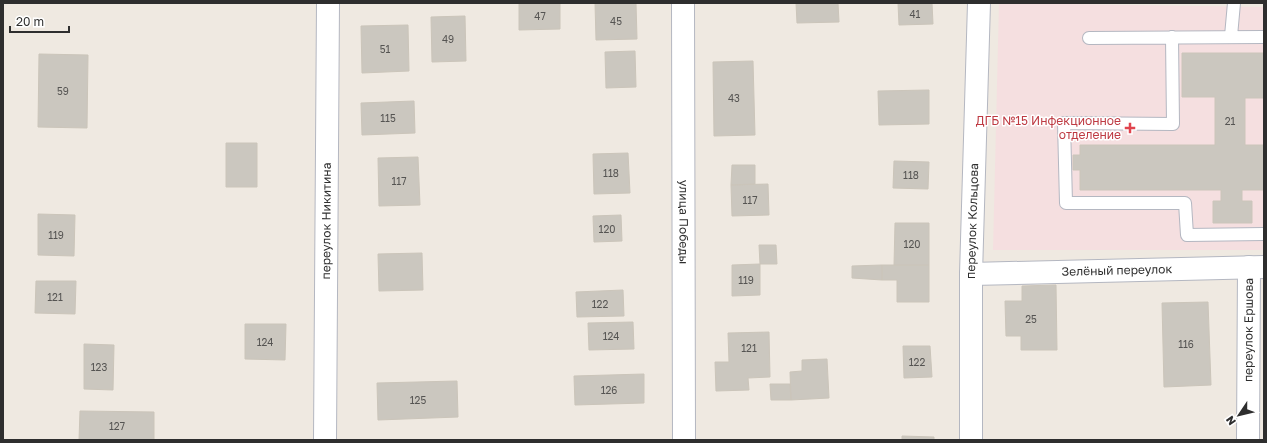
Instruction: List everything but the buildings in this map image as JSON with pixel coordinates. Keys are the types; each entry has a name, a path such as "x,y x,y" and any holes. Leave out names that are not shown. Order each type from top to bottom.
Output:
{"street":[{"name":"переулок Никитина","path":"325,440 328,3"},
{"name":"улица Победы","path":"683,3 684,440"},
{"name":"переулок Кольцова","path":"970,440 970,274 979,3"},
{"name":"Зелёный переулок","path":"970,274 1256,267"},
{"name":"переулок Ершова","path":"1248,440 1256,267"}],"lane":[{"path":"1231,36 1234,3"},
{"path":"1172,37 1173,124 1064,123 1066,203 1184,202 1187,235 1264,234"},
{"path":"1088,38 1264,37"}],"shaded area":[{"name":"ДГБ №15 Инфекционное отделение","path":"999,3 1264,7 1264,250 993,250"}],"place":[{"name":"ДГБ №15 Инфекционное отделение","path":"1130,128"}]}
